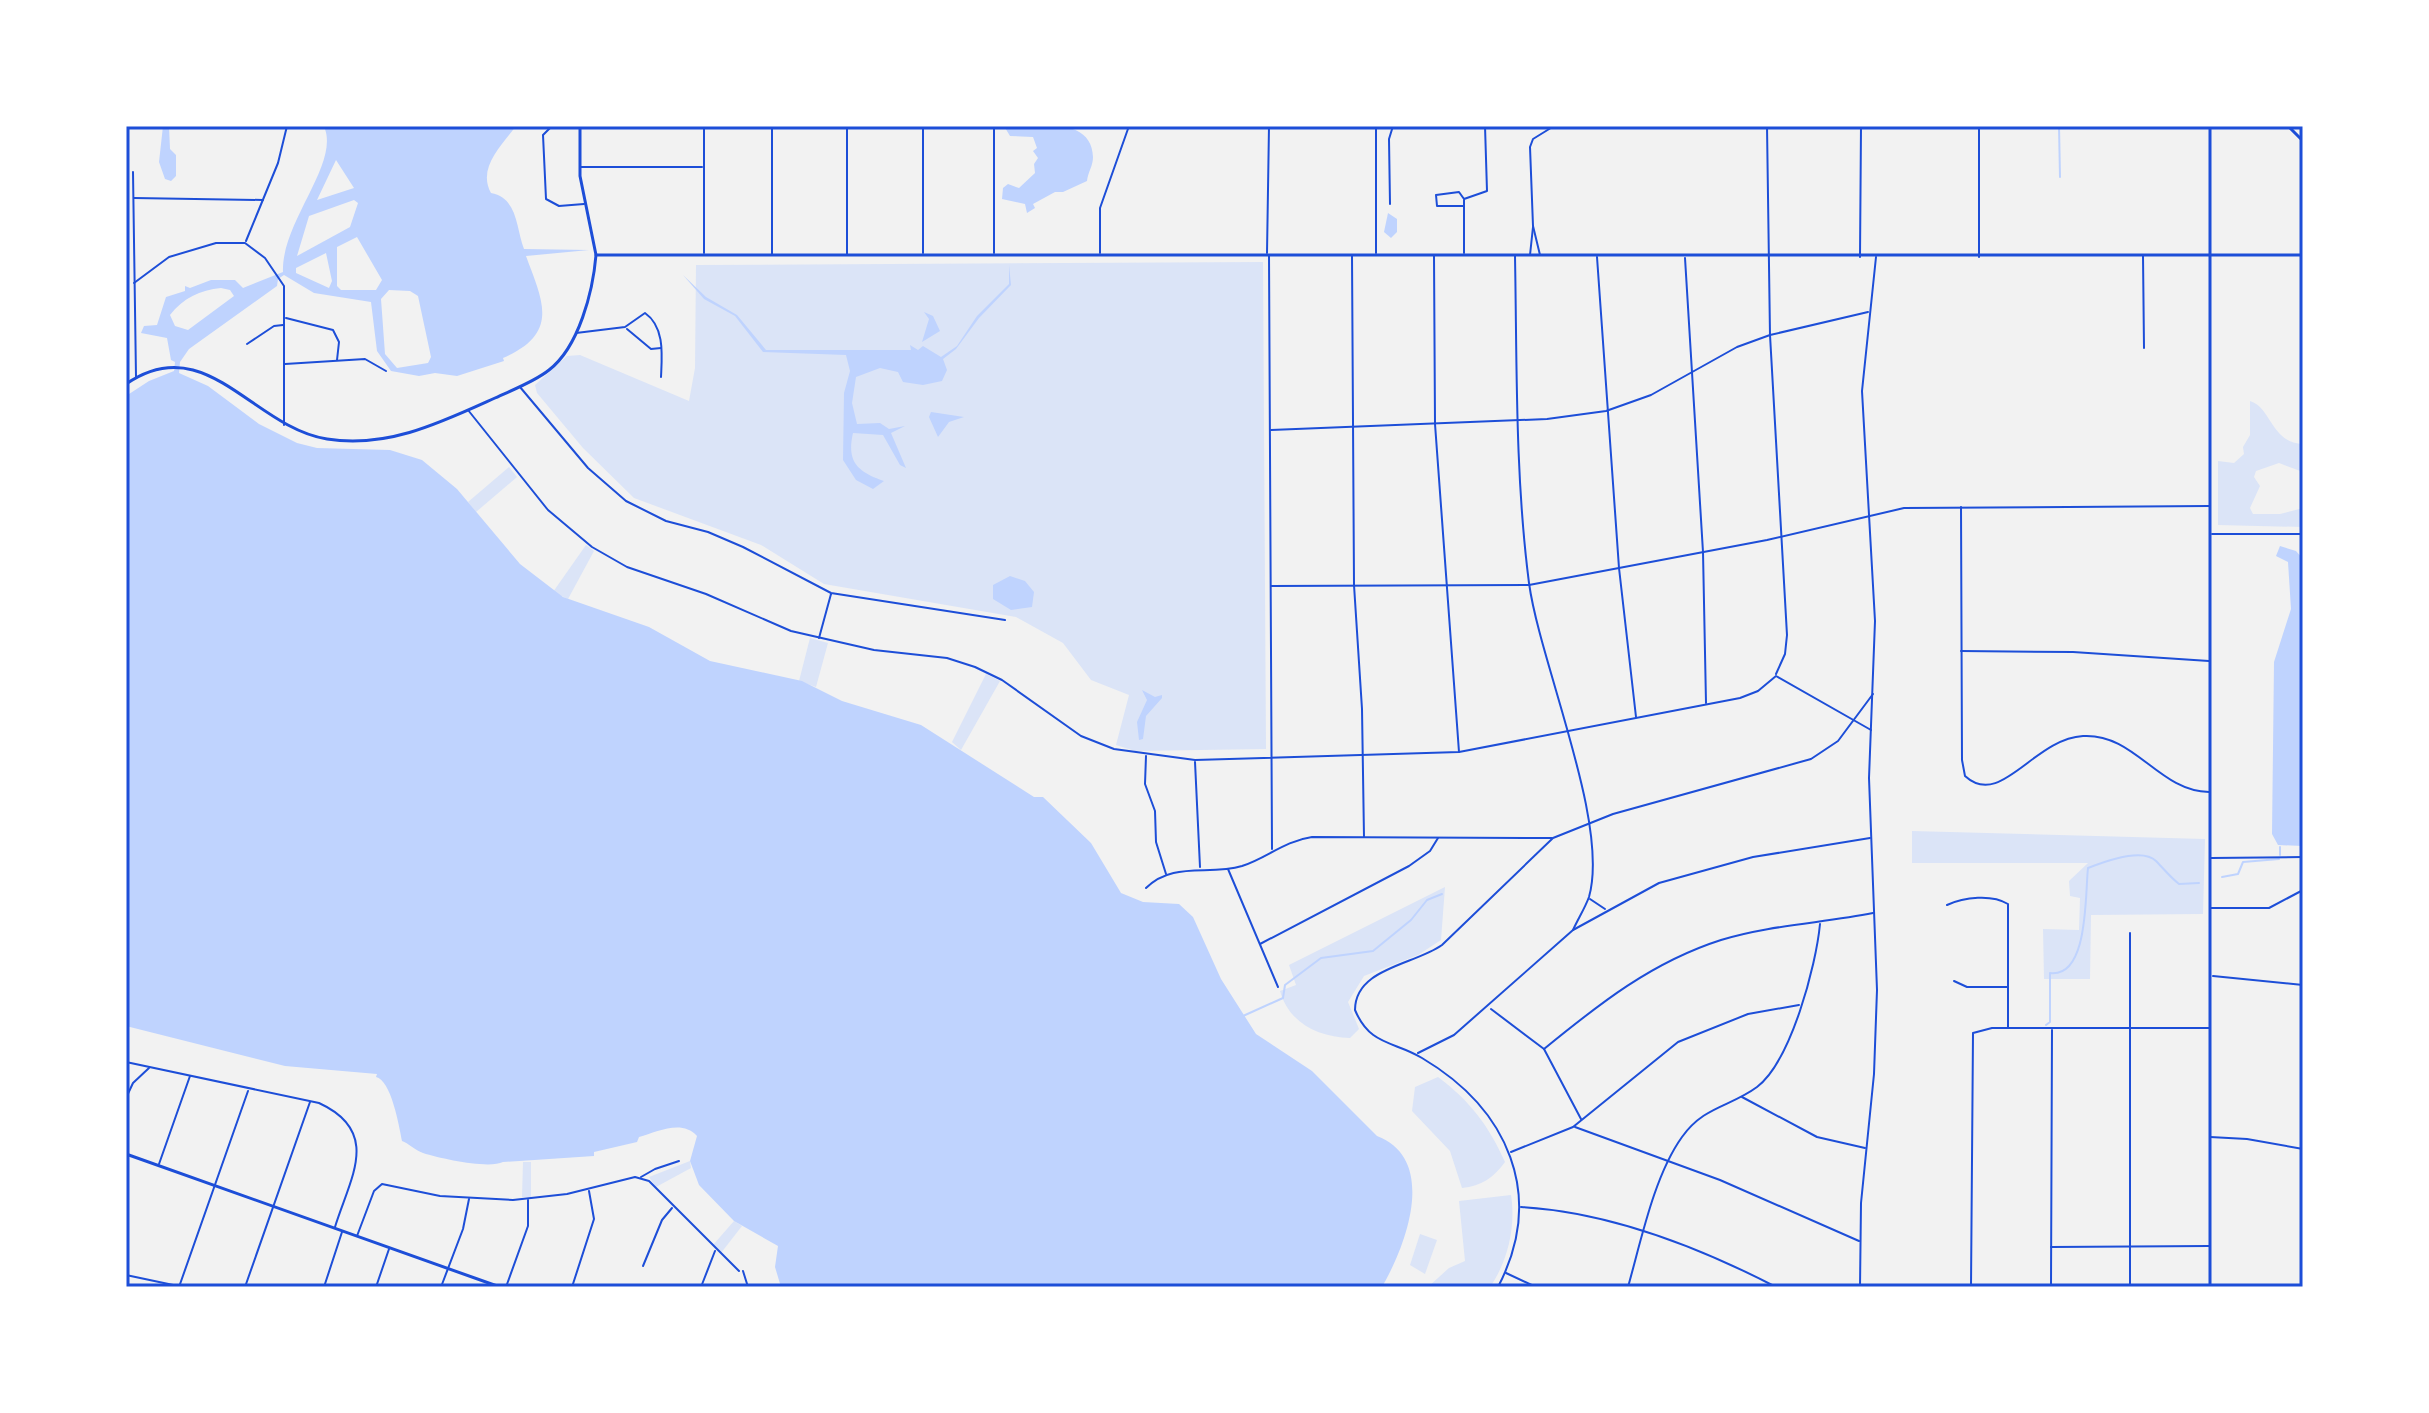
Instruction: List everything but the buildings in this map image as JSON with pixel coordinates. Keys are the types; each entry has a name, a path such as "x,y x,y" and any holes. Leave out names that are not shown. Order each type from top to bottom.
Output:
{"main road":[{"path":"126,384 136,377 181,367 222,381 284,425 327,439 374,440 400,437 468,410 549,371 570,345 575,333 596,255 579,167 580,126"},
{"path":"2210,126 2210,1287"},
{"path":"2288,126 2303,141"},
{"path":"596,255 2303,255"},
{"path":"126,1154 500,1287"}],"street":[{"path":"245,243 284,147 287,126"},
{"path":"552,126 543,135 546,199 559,206 586,204"},
{"path":"704,126 704,256"},
{"path":"772,126 772,256"},
{"path":"847,126 847,255"},
{"path":"923,126 923,254"},
{"path":"994,126 994,254"},
{"path":"1100,254 1100,208 1129,126"},
{"path":"1269,126 1272,849"},
{"path":"1376,126 1376,254"},
{"path":"1390,204 1389,139 1393,126"},
{"path":"1464,199 1487,191 1485,126"},
{"path":"1530,255 1533,226 1530,147 1533,139 1554,126"},
{"path":"468,410 532,493 592,547 627,567 706,594 759,620 819,638 874,650 947,658 1002,680 1081,736 1114,749 1195,760 1459,752 1706,705 1758,691 1776,676 1785,654 1787,635 1767,257 1767,126"},
{"path":"1860,257 1861,126"},
{"path":"1979,126 1979,257"},
{"path":"579,167 704,167"},
{"path":"133,172 136,377"},
{"path":"1463,206 1437,206 1436,195 1459,192 1464,199 1464,254"},
{"path":"133,198 263,200"},
{"path":"1533,226 1540,255"},
{"path":"134,283 154,266 183,252 216,243 245,243 280,276 285,318 284,425"},
{"path":"1352,254 1354,585 1364,837"},
{"path":"1434,254 1435,424 1459,752"},
{"path":"1515,255 1517,420 1529,585 1589,824 1592,874 1589,897 1573,930"},
{"path":"2143,255 2144,348"},
{"path":"1597,256 1619,568 1637,719"},
{"path":"1685,256 1703,552 1706,705"},
{"path":"1860,1287 1860,1241 1876,1029 1871,838 1875,621 1862,391 1876,257"},
{"path":"1271,430 1517,420 1609,411 1651,395 1737,347 1770,335 1869,312"},
{"path":"575,333 625,327 645,313 652,318 662,348 661,377"},
{"path":"285,318 333,330 339,342 337,360"},
{"path":"247,344 274,326 285,325"},
{"path":"625,327 651,349 662,348"},
{"path":"285,364 373,360 386,371"},
{"path":"519,386 575,454 626,501 666,521 708,532 743,547 831,593 1005,620"},
{"path":"1271,586 1529,585 1782,537 1904,508 2211,506"},
{"path":"1961,507 1962,766 1965,776 1978,785 1999,785 2049,745 2083,736 2117,742 2185,790 2210,792"},
{"path":"2211,534 2303,534"},
{"path":"819,638 831,593"},
{"path":"1961,651 2073,652 2211,661"},
{"path":"1776,676 1871,730"},
{"path":"1146,888 1166,874 1228,868 1251,862 1272,849 1312,837 1553,838 1661,799 1811,759 1838,741 1873,693"},
{"path":"1146,755 1145,784 1155,811 1156,842 1166,874"},
{"path":"1195,760 1200,869"},
{"path":"1260,944 1409,866 1430,851 1438,837"},
{"path":"1498,1287 1518,1239 1521,1207 1509,1153 1484,1110 1454,1081 1415,1055 1373,1036 1359,1020 1355,1004 1361,988 1374,976 1429,955 1442,945 1553,838"},
{"path":"1415,1055 1454,1035 1573,930 1606,909 1659,883 1753,857 1871,838"},
{"path":"2210,858 2303,857"},
{"path":"1228,868 1278,987"},
{"path":"2210,908 2269,908 2303,890"},
{"path":"1589,897 1606,909"},
{"path":"1947,905 1960,898 2001,899 2008,904 2008,1028"},
{"path":"1544,1049 1619,988 1683,954 1750,933 1875,913"},
{"path":"1628,1287 1668,1161 1691,1125 1711,1108 1741,1096 1777,1067 1800,1005 1820,924"},
{"path":"2130,933 2130,1287"},
{"path":"2210,976 2303,985"},
{"path":"1954,981 1967,987 2008,987"},
{"path":"1509,1153 1573,1127 1653,1058 1678,1042 1748,1014 1800,1005"},
{"path":"1489,1007 1544,1049 1582,1120"},
{"path":"1971,1287 1970,1037 1978,1029 2210,1028"},
{"path":"2051,1287 2052,1029"},
{"path":"126,1062 311,1101 339,1114 358,1144 356,1166 335,1228"},
{"path":"126,1098 133,1083 150,1067"},
{"path":"159,1166 191,1075"},
{"path":"126,1275 179,1287 249,1090"},
{"path":"1741,1096 1817,1137 1866,1148"},
{"path":"245,1287 311,1101"},
{"path":"1573,1127 1668,1161 1860,1241"},
{"path":"2210,1137 2247,1139 2303,1149"},
{"path":"357,1236 374,1191 381,1185 469,1198 528,1199 641,1177 679,1161"},
{"path":"641,1177 741,1271 748,1287"},
{"path":"572,1287 594,1219 589,1189"},
{"path":"441,1287 463,1229 469,1198"},
{"path":"506,1287 528,1226 528,1199"},
{"path":"1521,1207 1564,1209 1644,1232 1776,1287"},
{"path":"643,1266 662,1220 673,1208"},
{"path":"324,1287 343,1231"},
{"path":"2051,1247 2210,1246"},
{"path":"376,1287 389,1248"},
{"path":"701,1287 715,1249"},
{"path":"1506,1273 1536,1287"}],"shaded area":[{"path":"1263,262 1266,749 1135,751 1116,745 1129,695 1091,680 1063,643 1016,617 824,584 761,545 634,498 583,448 537,393 535,385 567,356 580,355 689,401 695,368 696,265"},
{"path":"2250,401 2263,410 2285,438 2303,444 2303,472 2279,463 2256,471 2254,477 2260,486 2250,508 2253,514 2280,514 2303,508 2303,527 2218,525 2218,461 2234,463 2244,454 2243,447 2250,435"},
{"path":"509,467 517,477 476,512 468,502"},
{"path":"586,545 594,551 568,599 553,592"},
{"path":"810,638 828,643 816,687 799,681"},
{"path":"986,674 1000,681 961,750 952,742"},
{"path":"1912,831 2205,839 2203,914 2091,915 2090,979 2044,979 2043,929 2079,930 2080,898 2070,896 2069,881 2088,863 1912,863"},
{"path":"1445,887 1441,940 1418,955 1364,976 1348,1002 1359,1029 1350,1038 1316,1031 1290,1012 1280,991 1296,985 1289,965"},
{"path":"1438,1077 1478,1115 1505,1162 1481,1183 1462,1188 1450,1151 1412,1111 1415,1087"},
{"path":"690,1161 691,1168 656,1187 649,1177"},
{"path":"523,1162 531,1162 531,1197 522,1197"},
{"path":"1511,1195 1509,1243 1502,1266 1490,1287 1428,1287 1449,1268 1465,1261 1459,1201"},
{"path":"734,1221 742,1226 721,1253 713,1245"},
{"path":"1420,1234 1437,1240 1425,1274 1410,1265"}],"water":[{"path":"163,126 169,126 170,149 176,155 176,176 171,181 165,179 159,162"},
{"path":"309,126 516,126 489,166 487,184 491,193 500,196 511,207 524,249 589,250 526,256 541,301 540,326 533,338 503,358 504,361 457,376 435,373 419,376 391,371 377,351 371,302 314,293 284,275 278,279 277,286 189,349 180,362 179,373 208,386 259,424 297,443 317,448 390,450 422,460 457,489 520,564 563,597 649,627 710,661 802,681 842,701 921,725 1034,797 1043,797 1091,843 1121,893 1143,902 1179,904 1193,917 1221,979 1256,1034 1312,1071 1377,1136 1396,1147 1407,1163 1412,1182 1412,1203 1401,1248 1382,1287 781,1287 775,1267 778,1246 734,1221 699,1185 690,1161 697,1136 684,1128 661,1130 639,1137 637,1142 594,1152 594,1156 496,1164 453,1160 423,1153 402,1141 390,1094 376,1077 377,1074 285,1066 126,1026 126,396 149,381 174,371 175,362 171,360 167,338 141,333 144,326 157,325 166,297 185,291 185,286 190,288 211,280 235,280 243,288 283,272 291,234 324,160 327,144 325,129","holes":["336,160 354,188 317,200","354,200 358,203 350,227 297,256 309,216","357,237 382,280 376,290 341,290 337,286 337,247","326,253 332,281 329,288 296,273 296,268","221,288 230,290 234,296 188,330 175,326 170,315 175,309 192,296","389,290 410,291 418,296 431,357 428,363 397,368 385,354 381,299"]},
{"path":"1004,126 1059,126 1083,134 1090,144 1093,157 1087,181 1063,192 1055,192 1033,204 1035,208 1027,213 1025,204 1002,199 1003,188 1008,184 1019,188 1035,173 1034,164 1038,158 1033,151 1037,148 1033,137 1010,136"},
{"path":"1388,213 1397,219 1397,232 1391,238 1384,232"},
{"path":"1009,265 1011,285 979,318 956,349 943,359 947,370 942,381 923,385 903,382 898,372 880,368 856,377 852,403 857,424 880,423 889,429 905,426 891,433 906,468 900,465 883,435 853,433 851,452 856,465 884,481 873,489 856,480 843,460 844,393 850,371 846,355 763,352 735,316 704,299 683,275 706,297 737,315 766,350 911,350 910,345 918,350 923,346 941,357 957,346 977,316 1009,284"},
{"path":"924,312 933,316 940,331 922,342 929,319"},
{"path":"931,412 964,417 949,422 938,437 929,417"},
{"path":"2280,546 2296,551 2303,559 2303,846 2278,845 2272,834 2274,662 2291,609 2288,562 2276,556"},
{"path":"1010,576 1025,581 1034,592 1032,607 1011,610 993,599 993,585"},
{"path":"1142,690 1155,697 1162,695 1162,698 1146,716 1143,739 1139,740 1137,722 1147,700"}],"waterway":[{"path":"2059,126 2060,177"},
{"path":"2280,847 2280,855"},
{"path":"2046,1025 2050,1022 2050,973 2063,971 2078,949 2085,914 2088,868 2122,857 2142,855 2156,861 2179,884 2199,883"},
{"path":"2222,877 2238,874 2243,862 2279,859"},
{"path":"1243,1016 1283,998 1285,985 1321,958 1373,951 1411,920 1427,900 1442,894"}]}
